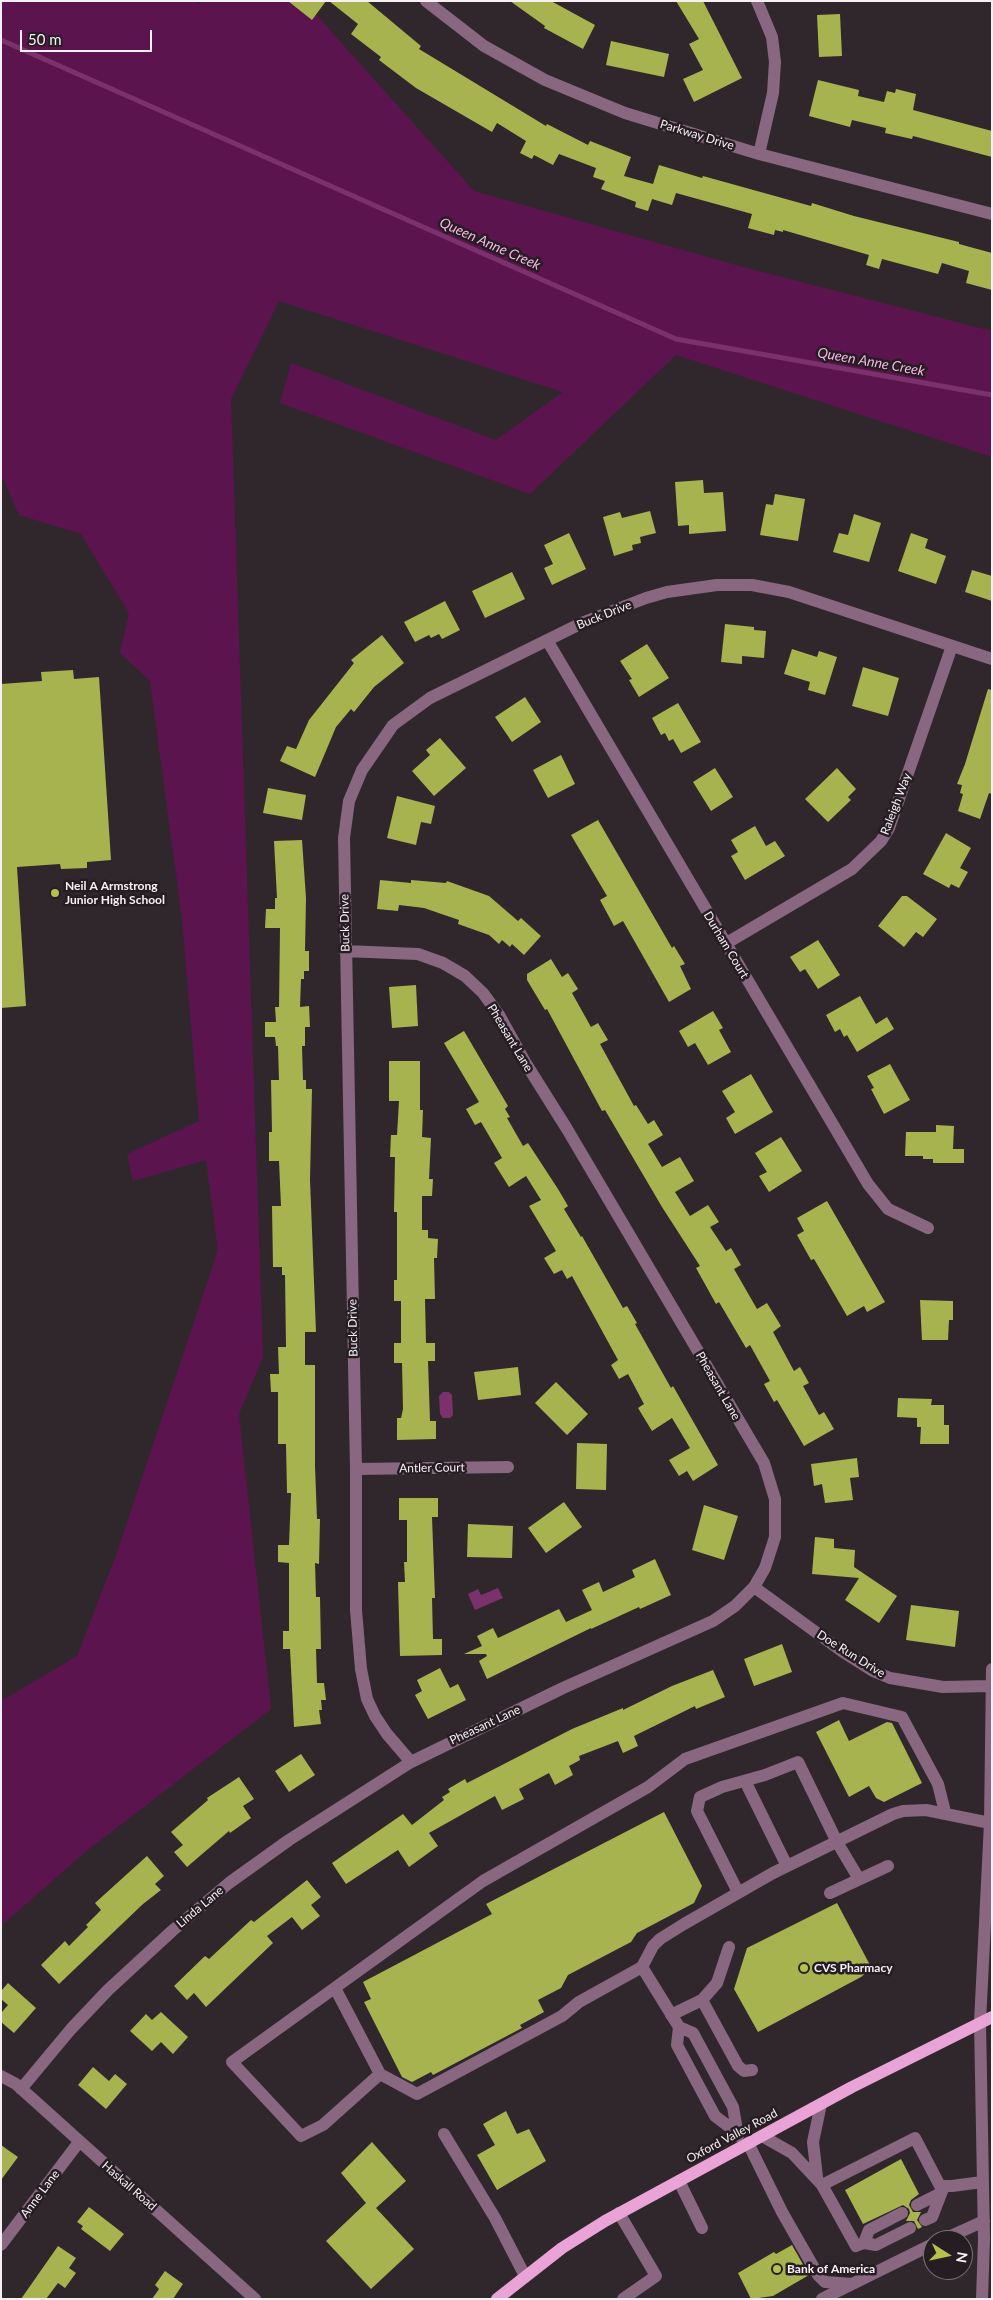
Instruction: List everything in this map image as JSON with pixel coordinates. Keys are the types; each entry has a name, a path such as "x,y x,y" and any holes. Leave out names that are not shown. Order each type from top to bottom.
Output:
{"main road":[{"name":"Oxford Valley Road","path":"497,2299 562,2248 619,2213 821,2104 986,2020"}],"street":[{"name":"Parkway Drive","path":"426,1 484,46 571,92 625,113 759,154 992,214"},
{"path":"757,1 772,37 775,62 773,93 759,154"},
{"name":"Buck Drive","path":"411,1762 375,1716 368,1699 361,1669 356,1610 356,1469 344,838 347,810 362,770 379,743 393,726 430,698 584,622 667,592 717,585 752,585 808,598 992,659"},
{"name":"Durham Court","path":"547,640 868,1184 888,1209 928,1228"},
{"name":"Raleigh Way","path":"725,944 852,869 881,841 889,828 952,646"},
{"name":"Pheasant Lane","path":"345,951 392,951 418,954 442,962 465,976 483,993 499,1015 524,1062 567,1129 764,1463 775,1499 775,1536 765,1568 754,1587 735,1606 713,1621 564,1688 411,1762"},
{"name":"Antler Court","path":"356,1469 508,1467"},
{"name":"Doe Run Drive","path":"754,1587 843,1652 873,1671 890,1678 943,1687 991,1686"},
{"path":"982,2299 988,2242 984,2221 982,2182 992,1669"},
{"path":"380,2074 323,2125 301,2136 232,2062 483,1881 648,1787 685,1759 843,1703 902,1717 938,1784 945,1812"},
{"name":"Linda Lane","path":"21,2089 96,2003 172,1930 230,1883 282,1846 411,1762"},
{"path":"738,1892 697,1811 700,1797 722,1787 765,1775 798,1762 837,1842 859,1879"},
{"path":"745,1781 787,1866"},
{"path":"335,1988 380,2074 417,2094 562,2016 579,2002 642,1967 653,1946 660,1939 738,1892 837,1842 903,1811 926,1810 945,1812 990,1823"},
{"path":"830,1893 888,1866"},
{"path":"671,2015 702,2000 718,1983 729,1946"},
{"path":"642,1967 678,2027 677,2045 715,2116 736,2132 745,2145 818,2275 825,2282 852,2284"},
{"path":"702,2000 738,2066 744,2071 752,2070"},
{"path":"678,2027 693,2033 733,2107 736,2132"},
{"name":"Haskall Road","path":"1,2076 21,2089 249,2297"},
{"path":"819,2181 813,2142 821,2104"},
{"path":"444,2134 495,2218 525,2276"},
{"path":"762,2136 792,2153 819,2181 856,2246 864,2244 876,2245 910,2228"},
{"path":"819,2181 915,2138 942,2189"},
{"name":"Anne Lane","path":"1,2246 79,2142"},
{"path":"679,2181 702,2228"},
{"path":"917,2205 942,2189 982,2182"},
{"path":"925,2220 932,2217 942,2189"},
{"path":"619,2213 656,2276 627,2297"},
{"path":"864,2244 869,2230 902,2213"},
{"path":"962,2230 984,2221"},
{"path":"822,2299 923,2249"}],"shaded area":[{"path":"1,1 191,1 199,4 202,1 304,1 474,191 743,267 992,331 992,457 676,355 530,494 280,403 291,363 496,440 563,392 279,301 231,399 263,1357 239,1414 271,1709 84,1853 1,1926 1,1701 77,1656 115,1558 218,1250 206,1160 133,1181 127,1154 199,1121 182,919 150,681 120,653 129,613 81,534 19,515 4,480 1,479"},
{"path":"443,1392 449,1392 452,1395 453,1415 450,1418 443,1418 440,1414 439,1396"},
{"path":"498,1588 503,1598 475,1610 468,1594 478,1589 481,1595"}],"building":[{"path":"288,1 326,1 312,20"},
{"path":"329,1 367,1 421,46 419,49 546,126 547,124 588,145 590,141 631,157 624,176 653,184 659,165 811,206 812,203 854,216 959,242 959,244 992,253 992,290 966,283 969,271 942,263 938,274 882,259 879,269 866,265 869,255 783,230 783,232 775,230 774,235 748,228 752,214 676,193 672,205 652,199 648,211 635,207 636,202 601,189 605,181 593,177 596,168 559,154 553,165 534,155 532,159 520,153 526,141 497,123 492,132 416,88 379,60 381,57 351,34 358,24"},
{"path":"510,1 551,1 595,25 583,49 544,28 545,26"},
{"path":"676,1 703,1 742,78 694,102 683,79 703,70 689,44 699,39"},
{"path":"840,14 842,56 819,57 817,15"},
{"path":"611,41 669,54 664,77 606,65"},
{"path":"818,80 859,90 858,96 884,102 887,91 895,93 896,89 916,94 913,110 992,131 992,157 913,136 912,139 885,133 886,128 852,120 850,127 809,116"},
{"path":"703,480 704,493 723,492 726,531 689,534 689,525 678,526 675,482"},
{"path":"775,494 805,499 798,541 760,535 766,504 773,505"},
{"path":"650,511 656,533 640,537 641,543 632,545 633,550 614,556 603,517 620,512 622,518"},
{"path":"854,514 881,523 869,562 833,552 839,533 848,535"},
{"path":"569,533 586,569 552,585 544,568 553,564 544,545"},
{"path":"911,533 928,539 925,548 946,556 936,584 898,571"},
{"path":"972,570 992,576 992,601 965,592"},
{"path":"512,572 525,599 485,618 472,591"},
{"path":"445,601 460,630 442,639 439,634 431,638 429,635 415,642 404,622"},
{"path":"725,624 754,627 754,630 766,631 764,658 742,656 742,664 721,662"},
{"path":"382,635 404,663 374,687 354,712 351,709 336,727 315,777 280,761 287,746 296,749 309,720 354,663 351,660"},
{"path":"647,644 669,678 639,697 629,680 632,679 620,661"},
{"path":"792,649 817,657 819,651 837,657 825,695 808,690 810,682 784,674"},
{"path":"863,667 899,678 888,716 852,706"},
{"path":"73,670 74,679 99,677 111,860 87,862 87,868 61,869 60,864 17,867 26,1006 1,1008 1,684 42,681 41,672"},
{"path":"988,689 992,690 992,794 989,793 980,819 958,811 963,794 960,793 962,785 957,784"},
{"path":"525,697 541,722 512,742 495,717"},
{"path":"678,703 701,742 681,753 673,739 669,741 665,733 661,735 652,718"},
{"path":"440,738 466,768 434,796 412,771 430,755 426,750"},
{"path":"561,755 575,784 548,798 533,770"},
{"path":"715,768 733,797 711,811 693,782"},
{"path":"837,768 856,789 848,797 851,800 828,822 805,799"},
{"path":"268,788 306,795 302,820 263,813"},
{"path":"397,796 435,806 431,824 421,822 416,845 387,838"},
{"path":"598,820 672,948 674,946 685,964 680,966 691,989 669,1002 623,921 614,926 600,900 607,896 571,835"},
{"path":"755,826 766,846 775,841 785,856 745,880 731,856 738,852 731,840"},
{"path":"946,833 971,848 960,868 968,872 959,888 951,884 949,888 923,874"},
{"path":"302,840 306,898 305,951 309,951 309,971 304,971 304,979 301,979 300,1007 309,1006 310,1027 305,1027 305,1046 302,1046 303,1080 306,1080 306,1089 312,1089 310,1180 316,1332 305,1332 305,1365 315,1365 315,1466 317,1519 320,1519 319,1564 315,1563 316,1597 320,1597 321,1649 316,1649 317,1683 324,1683 326,1700 321,1700 322,1710 319,1710 321,1724 294,1727 290,1649 283,1649 283,1631 289,1631 289,1563 278,1562 278,1545 289,1545 291,1493 287,1493 286,1444 278,1444 278,1392 271,1392 270,1374 279,1374 278,1347 286,1347 285,1275 282,1275 282,1267 273,1267 272,1206 281,1206 279,1161 269,1161 269,1132 272,1132 271,1080 279,1080 278,1046 276,1046 275,1037 265,1037 265,1022 276,1022 275,1007 279,1007 280,928 265,928 266,909 275,909 275,898 277,898 274,841"},
{"path":"380,880 411,883 411,880 446,883 447,881 489,896 518,921 521,918 541,936 524,955 512,944 510,947 502,940 499,944 489,935 458,924 459,920 424,908 399,905 398,911 377,909"},
{"path":"902,896 907,896 937,919 923,937 916,932 904,947 878,926"},
{"path":"818,940 840,975 818,989 805,969 800,972 790,957"},
{"path":"551,959 562,977 568,973 578,989 572,993 591,1027 598,1023 608,1040 600,1044 634,1106 636,1105 648,1124 654,1120 663,1135 648,1144 662,1167 680,1157 694,1181 675,1192 690,1216 708,1205 719,1222 710,1227 726,1251 731,1248 741,1265 734,1269 757,1309 767,1303 781,1326 773,1332 794,1371 800,1367 809,1383 803,1386 819,1415 824,1412 834,1429 804,1446 777,1400 774,1402 764,1384 770,1381 750,1345 746,1348 719,1302 716,1304 696,1268 700,1266 662,1207 605,1110 602,1111 547,1009 545,1010 527,980 527,974"},
{"path":"416,985 418,1026 392,1028 389,987"},
{"path":"860,996 876,1024 887,1017 894,1029 857,1052 847,1035 844,1037 840,1029 835,1032 826,1015"},
{"path":"713,1011 723,1028 719,1030 731,1052 708,1065 695,1043 688,1047 679,1031"},
{"path":"464,1031 508,1106 505,1109 510,1117 507,1118 523,1146 528,1143 558,1189 568,1206 564,1209 582,1236 623,1308 627,1306 671,1388 673,1386 718,1465 693,1481 687,1471 679,1476 669,1460 690,1448 672,1418 652,1431 638,1408 644,1404 628,1374 619,1379 611,1365 618,1360 572,1276 567,1279 562,1270 554,1274 544,1258 556,1251 529,1206 541,1200 526,1176 509,1187 494,1163 502,1158 481,1122 475,1125 466,1109 479,1102 444,1043"},
{"path":"389,1061 420,1061 420,1110 423,1110 422,1137 431,1138 429,1179 433,1179 432,1196 422,1196 422,1230 428,1230 428,1238 438,1239 437,1258 434,1258 435,1299 425,1299 426,1343 435,1343 435,1361 428,1361 430,1421 436,1421 436,1439 397,1440 397,1418 401,1418 403,1409 402,1363 394,1363 394,1343 401,1343 401,1301 394,1301 394,1280 397,1280 397,1212 394,1212 395,1157 390,1157 391,1135 397,1135 399,1101 389,1101"},
{"path":"890,1064 910,1100 884,1114 871,1089 874,1088 867,1076"},
{"path":"751,1074 773,1112 735,1134 726,1118 735,1112 722,1091"},
{"path":"936,1125 954,1126 953,1149 964,1149 964,1163 933,1163 933,1159 923,1159 923,1156 905,1156 906,1132 936,1132"},
{"path":"781,1137 802,1171 769,1192 759,1176 767,1172 755,1153"},
{"path":"827,1201 885,1302 867,1312 864,1306 847,1316 814,1259 811,1260 797,1235 804,1231 797,1218"},
{"path":"920,1300 953,1301 953,1320 949,1320 948,1340 922,1340"},
{"path":"518,1367 521,1395 478,1400 474,1372"},
{"path":"556,1382 588,1414 567,1435 535,1403"},
{"path":"898,1398 932,1399 931,1405 944,1405 944,1425 949,1425 949,1444 920,1444 921,1427 917,1427 917,1418 897,1417"},
{"path":"577,1443 607,1444 606,1490 576,1489"},
{"path":"857,1458 859,1477 850,1478 853,1500 825,1503 822,1484 814,1486 811,1464"},
{"path":"399,1498 438,1498 438,1517 432,1517 435,1598 432,1598 433,1639 442,1639 442,1655 400,1656 398,1582 405,1582 404,1562 407,1562 407,1520 399,1520"},
{"path":"564,1502 582,1527 546,1553 528,1528"},
{"path":"704,1505 738,1516 724,1560 692,1550"},
{"path":"468,1524 513,1526 512,1558 467,1557"},
{"path":"815,1537 834,1539 834,1548 855,1550 854,1567 897,1596 879,1623 845,1600 859,1578 812,1574"},
{"path":"655,1559 671,1595 591,1628 487,1679 479,1661 487,1656 486,1654 464,1654 482,1646 477,1636 493,1628 498,1638 559,1609 566,1622 592,1610 582,1590 599,1582 603,1592 635,1577 632,1570"},
{"path":"911,1605 959,1611 955,1647 906,1640"},
{"path":"782,1644 792,1672 754,1686 744,1659"},
{"path":"440,1668 450,1688 458,1684 466,1700 428,1719 415,1695 422,1691 417,1680"},
{"path":"713,1670 725,1697 696,1709 695,1706 634,1736 638,1746 623,1753 618,1741 579,1756 580,1760 569,1766 573,1775 555,1785 549,1773 519,1789 524,1799 502,1810 495,1796 429,1833 438,1846 409,1867 398,1850 346,1884 332,1863 403,1814 412,1825 444,1800 442,1797 450,1792 448,1789 465,1779 467,1783 572,1729 623,1708 623,1710 672,1686"},
{"path":"839,1720 849,1741 887,1722 892,1723 922,1783 884,1802 876,1798 869,1786 849,1797 816,1732"},
{"path":"301,1754 315,1775 289,1792 275,1771"},
{"path":"239,1777 254,1799 243,1806 251,1818 230,1833 229,1831 187,1867 174,1852 183,1845 171,1832 208,1800 207,1798"},
{"path":"664,1812 702,1886 694,1903 637,1933 631,1942 568,1975 561,1988 538,2000 544,2012 520,2025 522,2028 433,2075 431,2072 412,2082 402,2077 364,2002 371,1999 363,1982 492,1914 486,1904"},
{"path":"147,1856 164,1876 155,1884 161,1890 143,1904 59,1984 41,1965 65,1941 69,1946 88,1927 86,1925 101,1910 95,1903"},
{"path":"307,1880 321,1897 311,1905 320,1916 302,1930 292,1917 267,1936 273,1943 206,2007 194,1993 187,2000 174,1986 205,1956 209,1959 251,1920 254,1922"},
{"name":"CVS Pharmacy","path":"837,1903 870,1965 867,1972 758,2032 734,1989 747,1948"},
{"path":"8,1983 36,2008 14,2033 1,2022 1,2013 8,2005 1,1999 1,1991"},
{"path":"161,2012 188,2037 173,2054 161,2042 152,2051 130,2031 146,2014 152,2020"},
{"path":"93,2067 109,2081 115,2074 127,2084 106,2109 78,2085"},
{"path":"506,2111 517,2134 529,2129 546,2161 497,2190 477,2155 495,2145 483,2124"},
{"path":"372,2142 406,2181 376,2208 414,2249 371,2289 326,2241 366,2203 341,2173"},
{"path":"1,2145 18,2157 1,2180"},
{"path":"901,2159 919,2194 911,2200 909,2205 913,2212 921,2212 917,2220 922,2227 918,2229 914,2221 906,2221 910,2213 909,2209 903,2205 863,2224 845,2190"},
{"path":"89,2207 124,2234 110,2251 81,2229 83,2226 77,2222"},
{"name":"Bank of America","path":"792,2245 809,2275 773,2296 751,2299 738,2273 774,2252 776,2254"},
{"path":"58,2246 76,2258 69,2268 76,2273 65,2288 58,2283 46,2299 21,2299"},
{"path":"165,2271 183,2284 173,2299 152,2299 159,2289 155,2285"}],"waterway":[{"name":"Queen Anne Creek","path":"1,40 676,339 992,395"}],"place":[{"name":"Neil A Armstrong Junior High School","path":"55,893"},
{"name":"CVS Pharmacy","path":"804,1968"},
{"name":"Bank of America","path":"777,2269"}]}
